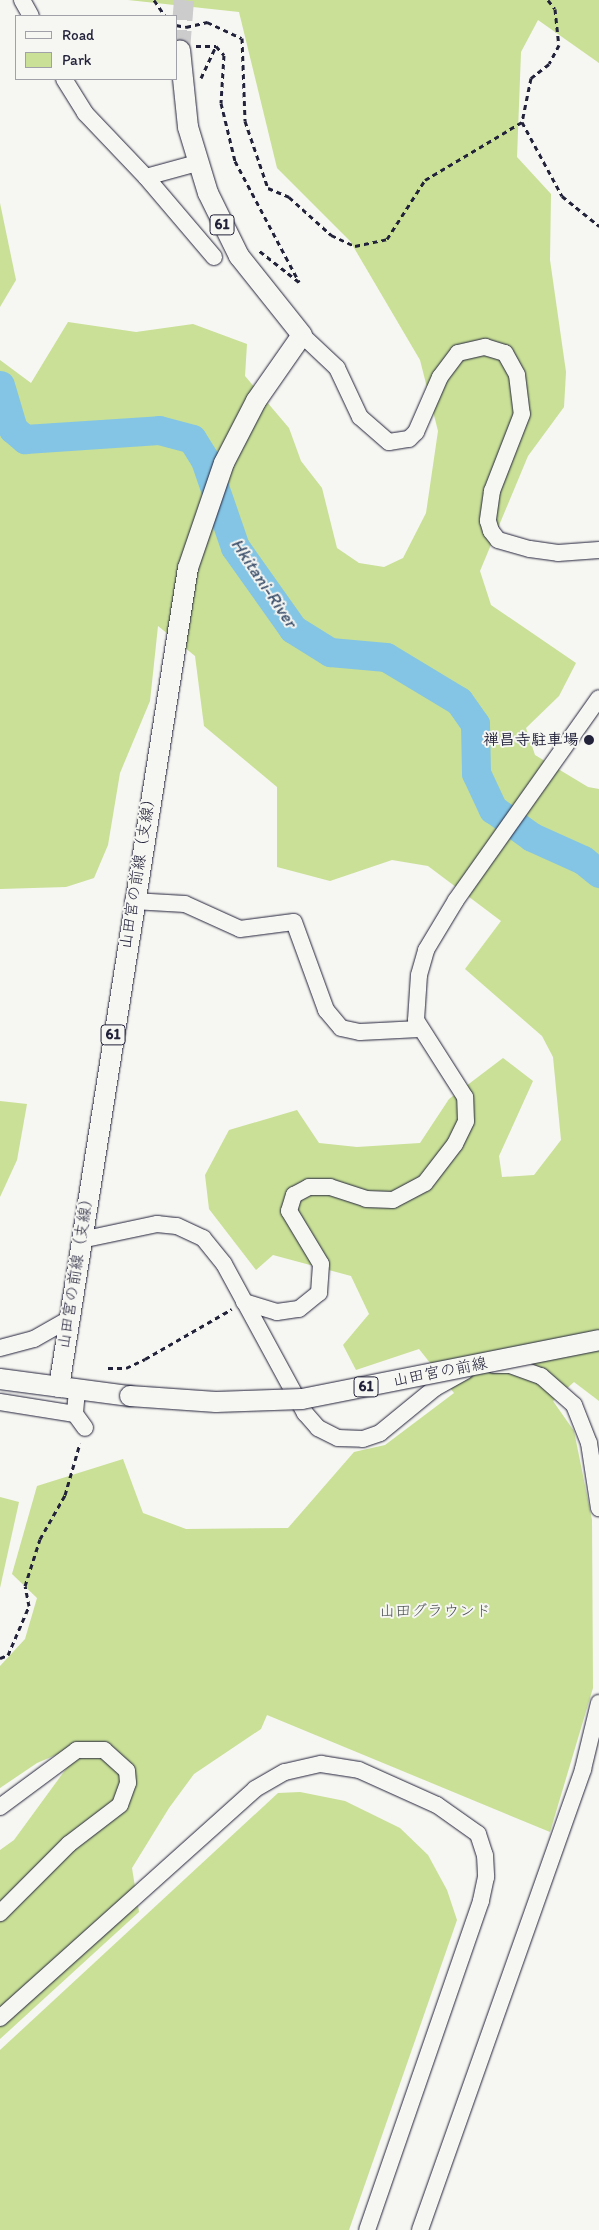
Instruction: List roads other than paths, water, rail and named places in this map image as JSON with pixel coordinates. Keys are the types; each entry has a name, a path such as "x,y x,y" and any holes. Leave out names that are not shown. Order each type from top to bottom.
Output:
{"main road":[{"name":"61","path":"183,48 197,163 239,256 302,335"},
{"name":"山田宮の前線（支線）","path":"68,1388 69,1319 133,901 188,568 202,519 224,462 276,371 302,335"},
{"name":"山田宮の前線","path":"68,1388 130,1396 216,1402 302,1398 599,1340"},
{"name":"61","path":"0,1379 68,1388"}],"street":[{"path":"22,0 30,15"},
{"path":"65,80 85,113 146,177 214,257"},
{"path":"146,177 197,163"},
{"path":"302,335 337,368 360,418 389,442 404,441 416,432 440,377 458,353 485,346 505,353 517,375 522,414 492,491 488,521 491,531 498,540 530,549 558,553 599,550"},
{"path":"244,1302 277,1312 298,1309 319,1293 321,1264 289,1212 294,1195 309,1186 330,1187 366,1198 393,1200 425,1183 442,1165 466,1121 468,1108 457,1081 419,1029 416,1008 426,950 469,883 599,698"},
{"path":"133,901 185,904 240,929 294,922 326,1010 341,1028 360,1032 419,1029"},
{"path":"81,1240 151,1225 183,1228 214,1249 305,1413 318,1428 338,1438 364,1440 380,1433 435,1388 472,1369 510,1365 546,1379 570,1400 583,1421 599,1508"},
{"path":"0,1348 34,1340 69,1319"},
{"path":"0,1402 80,1421 68,1388"},
{"path":"420,2230 583,1769 599,1703"},
{"path":"0,1807 77,1750 104,1750 127,1771 128,1783 120,1806 69,1844 0,1914"},
{"path":"0,2018 255,1789 285,1772 321,1764 359,1770 437,1805 478,1834 485,1855 486,1876 481,1901 367,2230"}],"waterway":[{"name":"Hkitani-River","path":"0,385 13,429 25,439 159,430 192,439 205,460 235,547 293,629 330,652 386,657 459,701 475,724 476,773 493,809 532,837 583,860 599,873"}],"tunnel":[{"path":"180,50 184,0"}],"place":[{"name":"禅昌寺駐車場","path":"589,740"}],"park label":[{"name":"山田グラウンド","path":"435,1611"}]}
